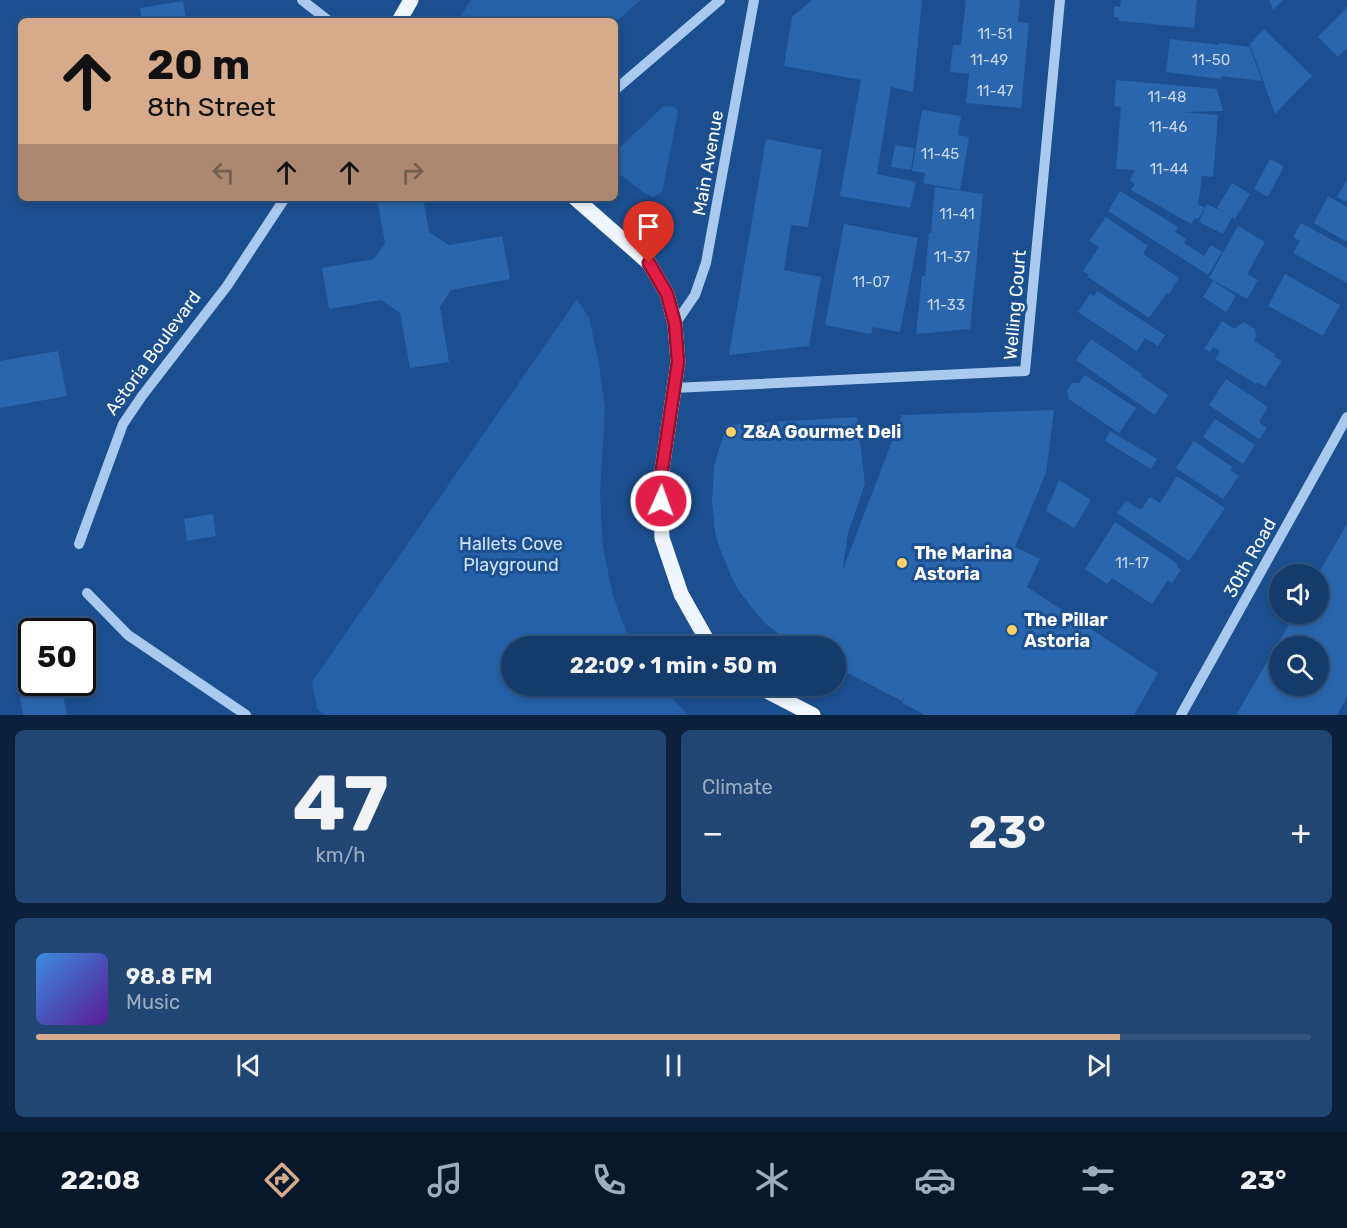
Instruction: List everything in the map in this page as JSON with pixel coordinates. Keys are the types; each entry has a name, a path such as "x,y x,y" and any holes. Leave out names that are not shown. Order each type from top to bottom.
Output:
{"main road":[{"path":"401,18 411,0"},
{"path":"578,201 649,263 667,294 675,324 678,362 660,483 662,538 681,594 705,636"},
{"path":"776,696 813,715"}],"street":[{"path":"302,0 325,18"},
{"path":"618,87 720,0"},
{"name":"Main Avenue","path":"675,324 695,294 706,263 754,0"},
{"name":"Welling Court","path":"674,388 1025,371 1060,0"},
{"name":"Astoria Boulevard","path":"79,544 123,424 227,286 283,201"},
{"name":"30th Road","path":"1181,715 1347,417"},
{"path":"87,593 128,635 246,715"}],"green space":[{"path":"471,0 641,0 618,19 459,18"},
{"path":"664,106 677,109 661,193 653,197 646,194 618,173 618,149"},
{"name":"Hallets Cove Playground","path":"577,299 589,318 599,363 605,408 600,493 603,547 613,596 629,636 501,636 501,696 670,696 688,715 325,715 317,709 312,682"}],"building":[{"path":"812,0 922,0 913,92 891,87 877,174 916,182 910,208 840,196 861,80 784,66 792,17"},
{"path":"966,0 1020,0 1018,22 1029,23 1021,108 966,103 969,74 950,72 953,45 961,45"},
{"path":"1121,0 1197,0 1194,28 1119,21 1119,18 1114,17 1114,6 1120,7"},
{"path":"1269,0 1283,0 1273,10"},
{"path":"183,1 186,18 142,18 140,8"},
{"path":"1347,7 1347,48 1338,57 1318,37"},
{"path":"1264,29 1312,76 1275,114 1250,44"},
{"path":"1170,39 1250,47 1262,81 1221,76 1221,79 1166,72"},
{"path":"1116,80 1217,89 1223,111 1183,112 1218,115 1213,177 1202,176 1198,204 1205,208 1198,219 1195,218 1191,224 1131,190 1135,184 1130,180 1135,170 1116,169 1121,107 1114,106"},
{"path":"922,110 961,116 958,135 969,137 960,190 923,183 925,173 912,171"},
{"path":"766,139 822,150 808,227 791,225 784,270 821,277 809,346 729,355"},
{"path":"895,145 914,148 911,170 891,167"},
{"path":"1270,159 1284,166 1268,197 1254,189"},
{"path":"1347,180 1347,202 1337,197"},
{"path":"1232,183 1250,194 1235,219 1232,217 1223,234 1199,222 1207,204 1227,214 1217,208"},
{"path":"935,187 983,194 970,329 916,334 922,276 925,276 929,233 931,233"},
{"path":"1120,191 1178,227 1175,232 1186,239 1184,243 1204,256 1211,245 1222,252 1208,275 1108,211"},
{"path":"1328,196 1347,207 1347,242 1314,223"},
{"path":"378,201 424,201 429,232 449,245 502,236 510,279 451,290 440,307 449,362 410,368 400,313 381,300 329,309 322,268 374,259 385,243"},
{"path":"1106,217 1148,246 1143,254 1179,278 1149,318 1088,277 1089,275 1083,271 1099,247 1089,241"},
{"path":"1301,223 1347,248 1347,283 1293,253 1300,241 1293,237"},
{"path":"844,224 918,238 900,332 873,327 871,334 825,325"},
{"path":"1238,226 1265,242 1247,274 1258,280 1247,299 1209,278"},
{"path":"1285,274 1340,305 1323,336 1268,306"},
{"path":"1213,281 1236,296 1226,312 1203,297"},
{"path":"1097,291 1165,335 1158,346 1145,338 1137,351 1078,312 1090,294 1094,296"},
{"path":"1222,321 1235,329 1244,322 1255,329 1254,341 1282,361 1265,387 1215,359 1220,351 1213,347 1210,352 1204,349"},
{"path":"1091,339 1168,395 1155,415 1076,360"},
{"path":"58,351 67,396 0,408 0,361"},
{"path":"1085,375 1136,408 1119,433 1069,399 1067,391 1072,383 1079,383"},
{"path":"1226,379 1268,407 1259,422 1267,428 1259,439 1209,405"},
{"path":"1054,410 1046,473 1015,547 1040,559 1027,587 1158,673 1134,715 925,715 902,703 908,689 902,701 846,672 846,636 781,636 756,613 732,578 715,531 712,502 714,467 727,425 857,417 865,484 848,533 842,572 902,415"},
{"path":"1215,419 1255,445 1243,464 1203,437"},
{"path":"1110,431 1157,459 1151,469 1105,441"},
{"path":"1194,441 1232,467 1230,470 1239,476 1223,499 1176,468"},
{"path":"1177,476 1225,508 1189,561 1117,513 1126,501 1141,510 1150,497 1160,503"},
{"path":"1059,480 1091,500 1074,528 1046,511"},
{"path":"213,514 216,536 187,541 184,519"},
{"path":"1115,522 1175,562 1181,570 1172,583 1168,580 1152,604 1112,578 1107,584 1085,569"},
{"path":"1347,524 1347,697 1337,715 1236,715 1269,659 1269,696 1329,696 1329,636 1282,636 1289,624 1329,624 1329,564 1324,564"},
{"path":"20,696 63,696 67,715 23,715"}],"place":[{"name":"Z&A Gourmet Deli","path":"731,432"},
{"name":"The Marina Astoria","path":"902,563"},
{"name":"The Pillar Astoria","path":"1012,630"}],"route":[{"path":"649,263 667,294 675,324 678,362 665,442 660,483 661,501"}]}
